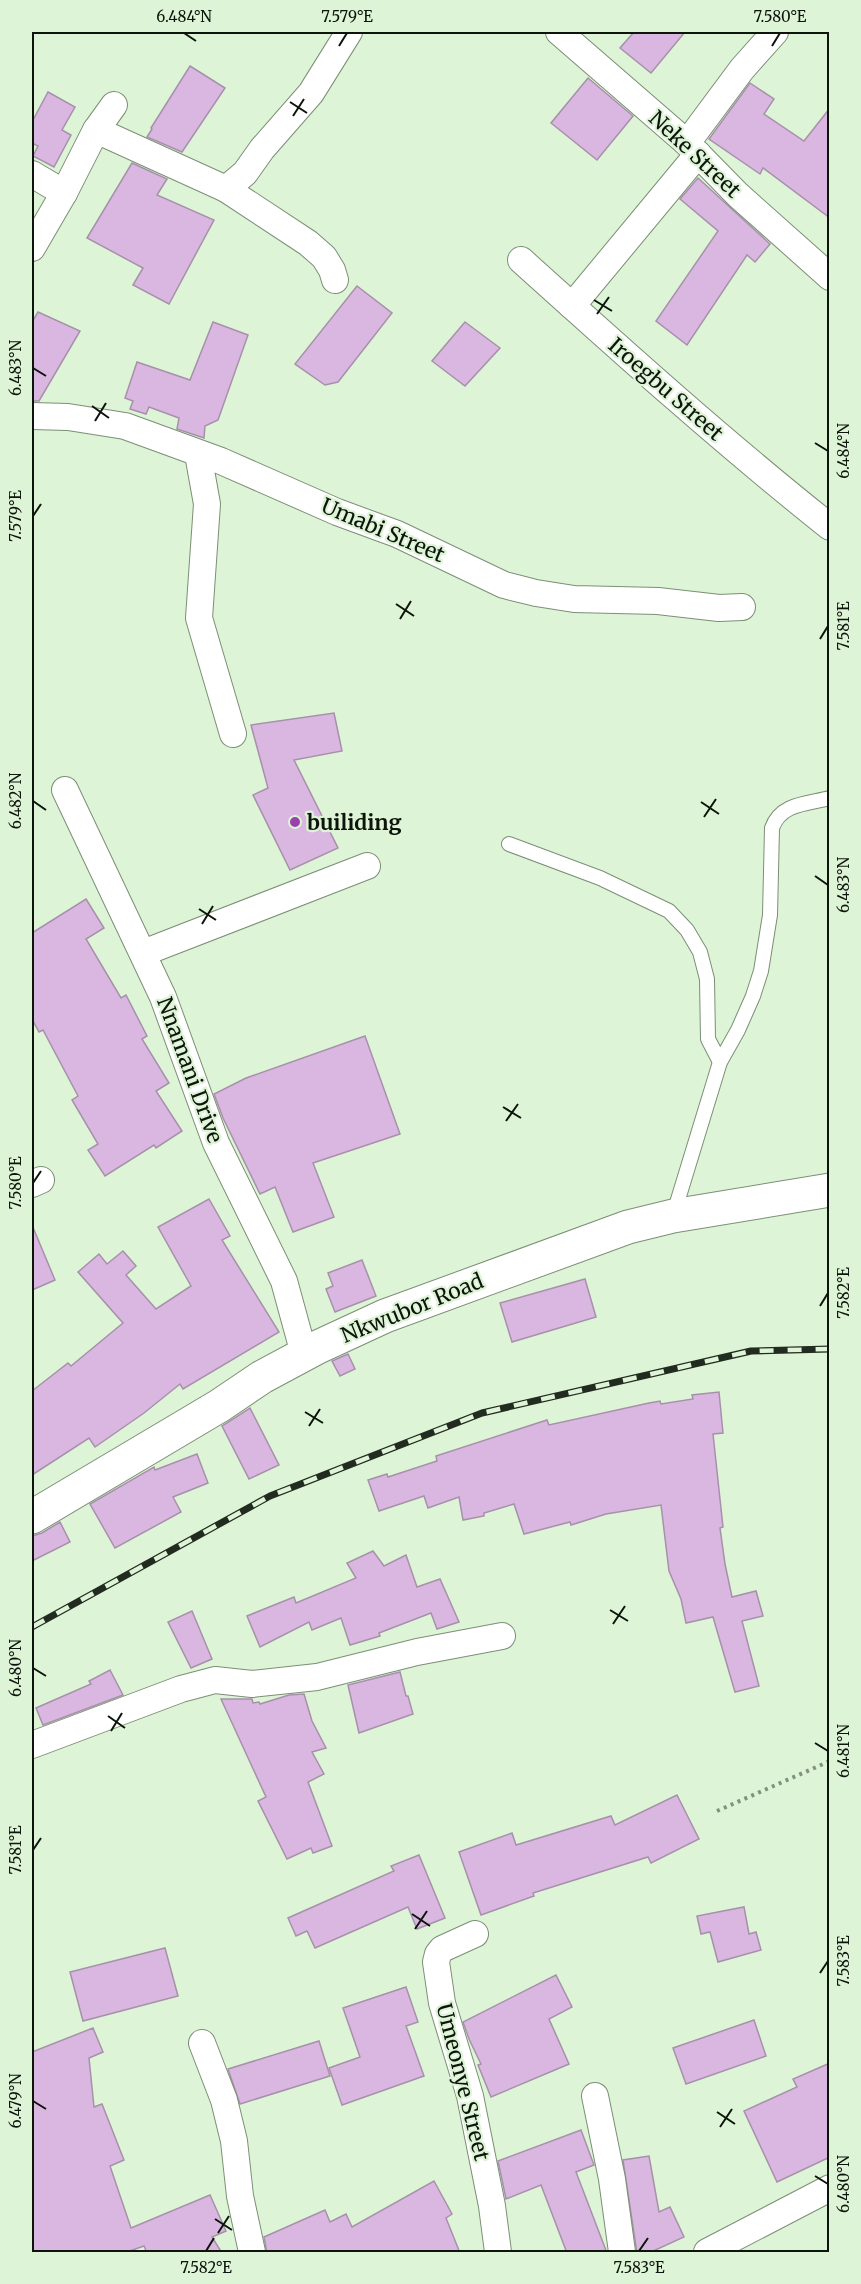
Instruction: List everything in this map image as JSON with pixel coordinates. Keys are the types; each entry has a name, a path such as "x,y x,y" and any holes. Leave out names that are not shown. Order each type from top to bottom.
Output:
{"street":[{"path":"226,189 245,173 262,149 312,93 349,32"},
{"name":"Neke Street","path":"559,32 692,149 753,209 830,278"},
{"path":"572,306 692,149 742,69 775,32"},
{"path":"32,248 64,193 96,130 114,105"},
{"path":"96,130 226,189 309,243 324,257 335,280"},
{"path":"32,174 64,193"},
{"name":"Iroegbu Street","path":"521,260 747,460 830,527"},
{"name":"Umabi Street","path":"32,416 68,417 125,426 221,461 337,512 398,534 504,585 574,599 742,607"},
{"path":"198,454 207,504 199,618 232,734"},
{"name":"Nnamani Drive","path":"65,790 163,997 216,1143 284,1281 304,1354"},
{"path":"143,953 367,866"},
{"name":"Nkwubor Road","path":"32,1517 219,1406 262,1377 304,1354 385,1316 628,1227 673,1216 830,1191"},
{"path":"32,1745 180,1689 215,1680 252,1684 317,1677 417,1652 502,1636"},
{"name":"Umeonye Street","path":"475,1935 442,1949 436,1962 442,2003 472,2107 492,2206 498,2253"},
{"path":"202,2043 224,2100 234,2141 240,2196 252,2253"},
{"path":"595,2096 610,2168 622,2253"},
{"path":"707,2253 830,2188"}],"lane":[{"path":"673,1216 720,1062 750,1005 761,971 770,915 772,828 776,816 787,808 830,798"},
{"path":"509,844 600,878 669,911 687,930 700,952 707,979 708,1039 720,1062"}],"path":[{"path":"717,1811 830,1761"}],"building":[{"path":"634,32 685,32 651,73 620,48"},
{"path":"190,66 225,88 182,152 147,137"},
{"path":"588,78 633,116 597,160 551,123"},
{"path":"750,83 774,99 764,114 804,141 830,108 830,218 763,168 760,174 709,139"},
{"path":"48,92 75,107 62,130 71,135 54,167 33,156 38,146 32,143 32,122"},
{"path":"132,163 167,179 157,195 214,220 169,304 133,285 143,268 87,238"},
{"path":"698,178 770,244 755,262 747,255 687,345 656,321 718,231 680,199"},
{"path":"357,286 392,313 338,382 325,385 295,364"},
{"path":"38,312 80,331 39,401 32,401 32,322"},
{"path":"213,322 248,335 218,420 205,426 204,438 177,429 179,418 149,407 146,414 130,409 133,401 125,398 137,362 190,380"},
{"path":"465,322 500,348 465,386 432,361"},
{"path":"334,713 342,751 294,760 338,848 290,870 253,795 268,788 251,725"},
{"path":"86,899 104,928 86,939 121,998 126,995 147,1036 142,1039 169,1083 156,1091 182,1131 156,1148 154,1145 105,1176 88,1150 98,1144 72,1100 78,1096 43,1030 39,1032 32,1019 32,933"},
{"path":"365,1036 400,1134 313,1163 334,1217 293,1232 275,1187 260,1194 223,1118 214,1094 246,1078"},
{"path":"209,1199 230,1236 222,1240 279,1332 183,1389 180,1384 144,1413 95,1447 89,1438 32,1475 32,1391 68,1363 71,1366 123,1323 78,1272 99,1254 107,1264 123,1251 136,1266 126,1275 156,1309 191,1286 158,1227"},
{"path":"32,1225 55,1280 32,1290"},
{"path":"362,1260 376,1296 335,1312 326,1289 333,1286 328,1273"},
{"path":"585,1279 596,1317 512,1342 500,1303"},
{"path":"348,1354 355,1369 340,1376 332,1361"},
{"path":"719,1392 723,1433 713,1434 723,1527 720,1528 732,1597 756,1591 763,1616 742,1621 759,1686 735,1692 713,1617 686,1623 681,1599 669,1571 661,1505 606,1514 571,1525 570,1522 524,1534 514,1504 484,1513 484,1516 463,1520 459,1497 428,1508 424,1496 379,1511 368,1480 387,1474 388,1477 437,1461 436,1456 547,1420 549,1425 649,1403 660,1401 661,1404 693,1399 692,1395"},
{"path":"250,1408 279,1465 249,1479 222,1426"},
{"path":"197,1454 208,1483 173,1497 181,1512 115,1548 90,1504 154,1467 155,1470"},
{"path":"60,1522 70,1542 32,1561 32,1536"},
{"path":"373,1551 384,1566 406,1555 417,1587 440,1579 459,1622 437,1629 431,1613 379,1633 380,1636 350,1645 341,1618 312,1630 309,1622 260,1647 247,1616 294,1597 296,1603 356,1578 347,1563"},
{"path":"192,1611 212,1659 191,1668 168,1622"},
{"path":"110,1670 123,1695 43,1725 36,1708 91,1684 89,1681"},
{"path":"400,1672 413,1714 359,1733 348,1685"},
{"path":"304,1694 312,1721 326,1748 312,1752 324,1774 308,1782 332,1846 313,1853 311,1848 287,1859 258,1801 266,1797 221,1699 252,1699 253,1703 259,1702 260,1704 289,1695"},
{"path":"677,1795 699,1839 651,1863 648,1857 533,1893 534,1896 481,1915 459,1852 512,1833 516,1845 611,1816 615,1825"},
{"path":"419,1855 445,1918 417,1929 408,1907 315,1948 307,1931 296,1936 288,1918 394,1871 391,1866"},
{"path":"744,1907 749,1934 756,1932 761,1950 718,1962 710,1932 701,1934 697,1916"},
{"path":"165,1948 178,1996 83,2021 70,1972"},
{"path":"556,1975 572,2007 549,2019 569,2064 491,2097 478,2065 481,2064 463,2022"},
{"path":"406,1987 418,2022 406,2026 424,2076 342,2105 329,2068 360,2057 343,2008"},
{"path":"754,2020 766,2056 686,2084 673,2048"},
{"path":"93,2028 103,2052 89,2058 94,2107 102,2104 124,2160 110,2166 131,2228 210,2195 226,2231 212,2237 222,2253 147,2253 144,2246 124,2253 32,2253 32,2052"},
{"path":"319,2041 330,2076 240,2104 228,2069"},
{"path":"830,2063 830,2157 777,2182 744,2111 797,2087 793,2079"},
{"path":"581,2130 594,2165 576,2172 607,2253 567,2253 541,2185 506,2199 498,2161"},
{"path":"649,2156 659,2212 670,2207 684,2237 649,2253 637,2253 623,2160"},
{"path":"434,2181 452,2214 446,2218 460,2253 267,2253 264,2237 325,2210 330,2222 346,2214 352,2227"}],"railway":[{"path":"32,1627 270,1496 482,1413 751,1351 830,1349"}],"place":[{"name":"builiding","path":"295,822"}]}
